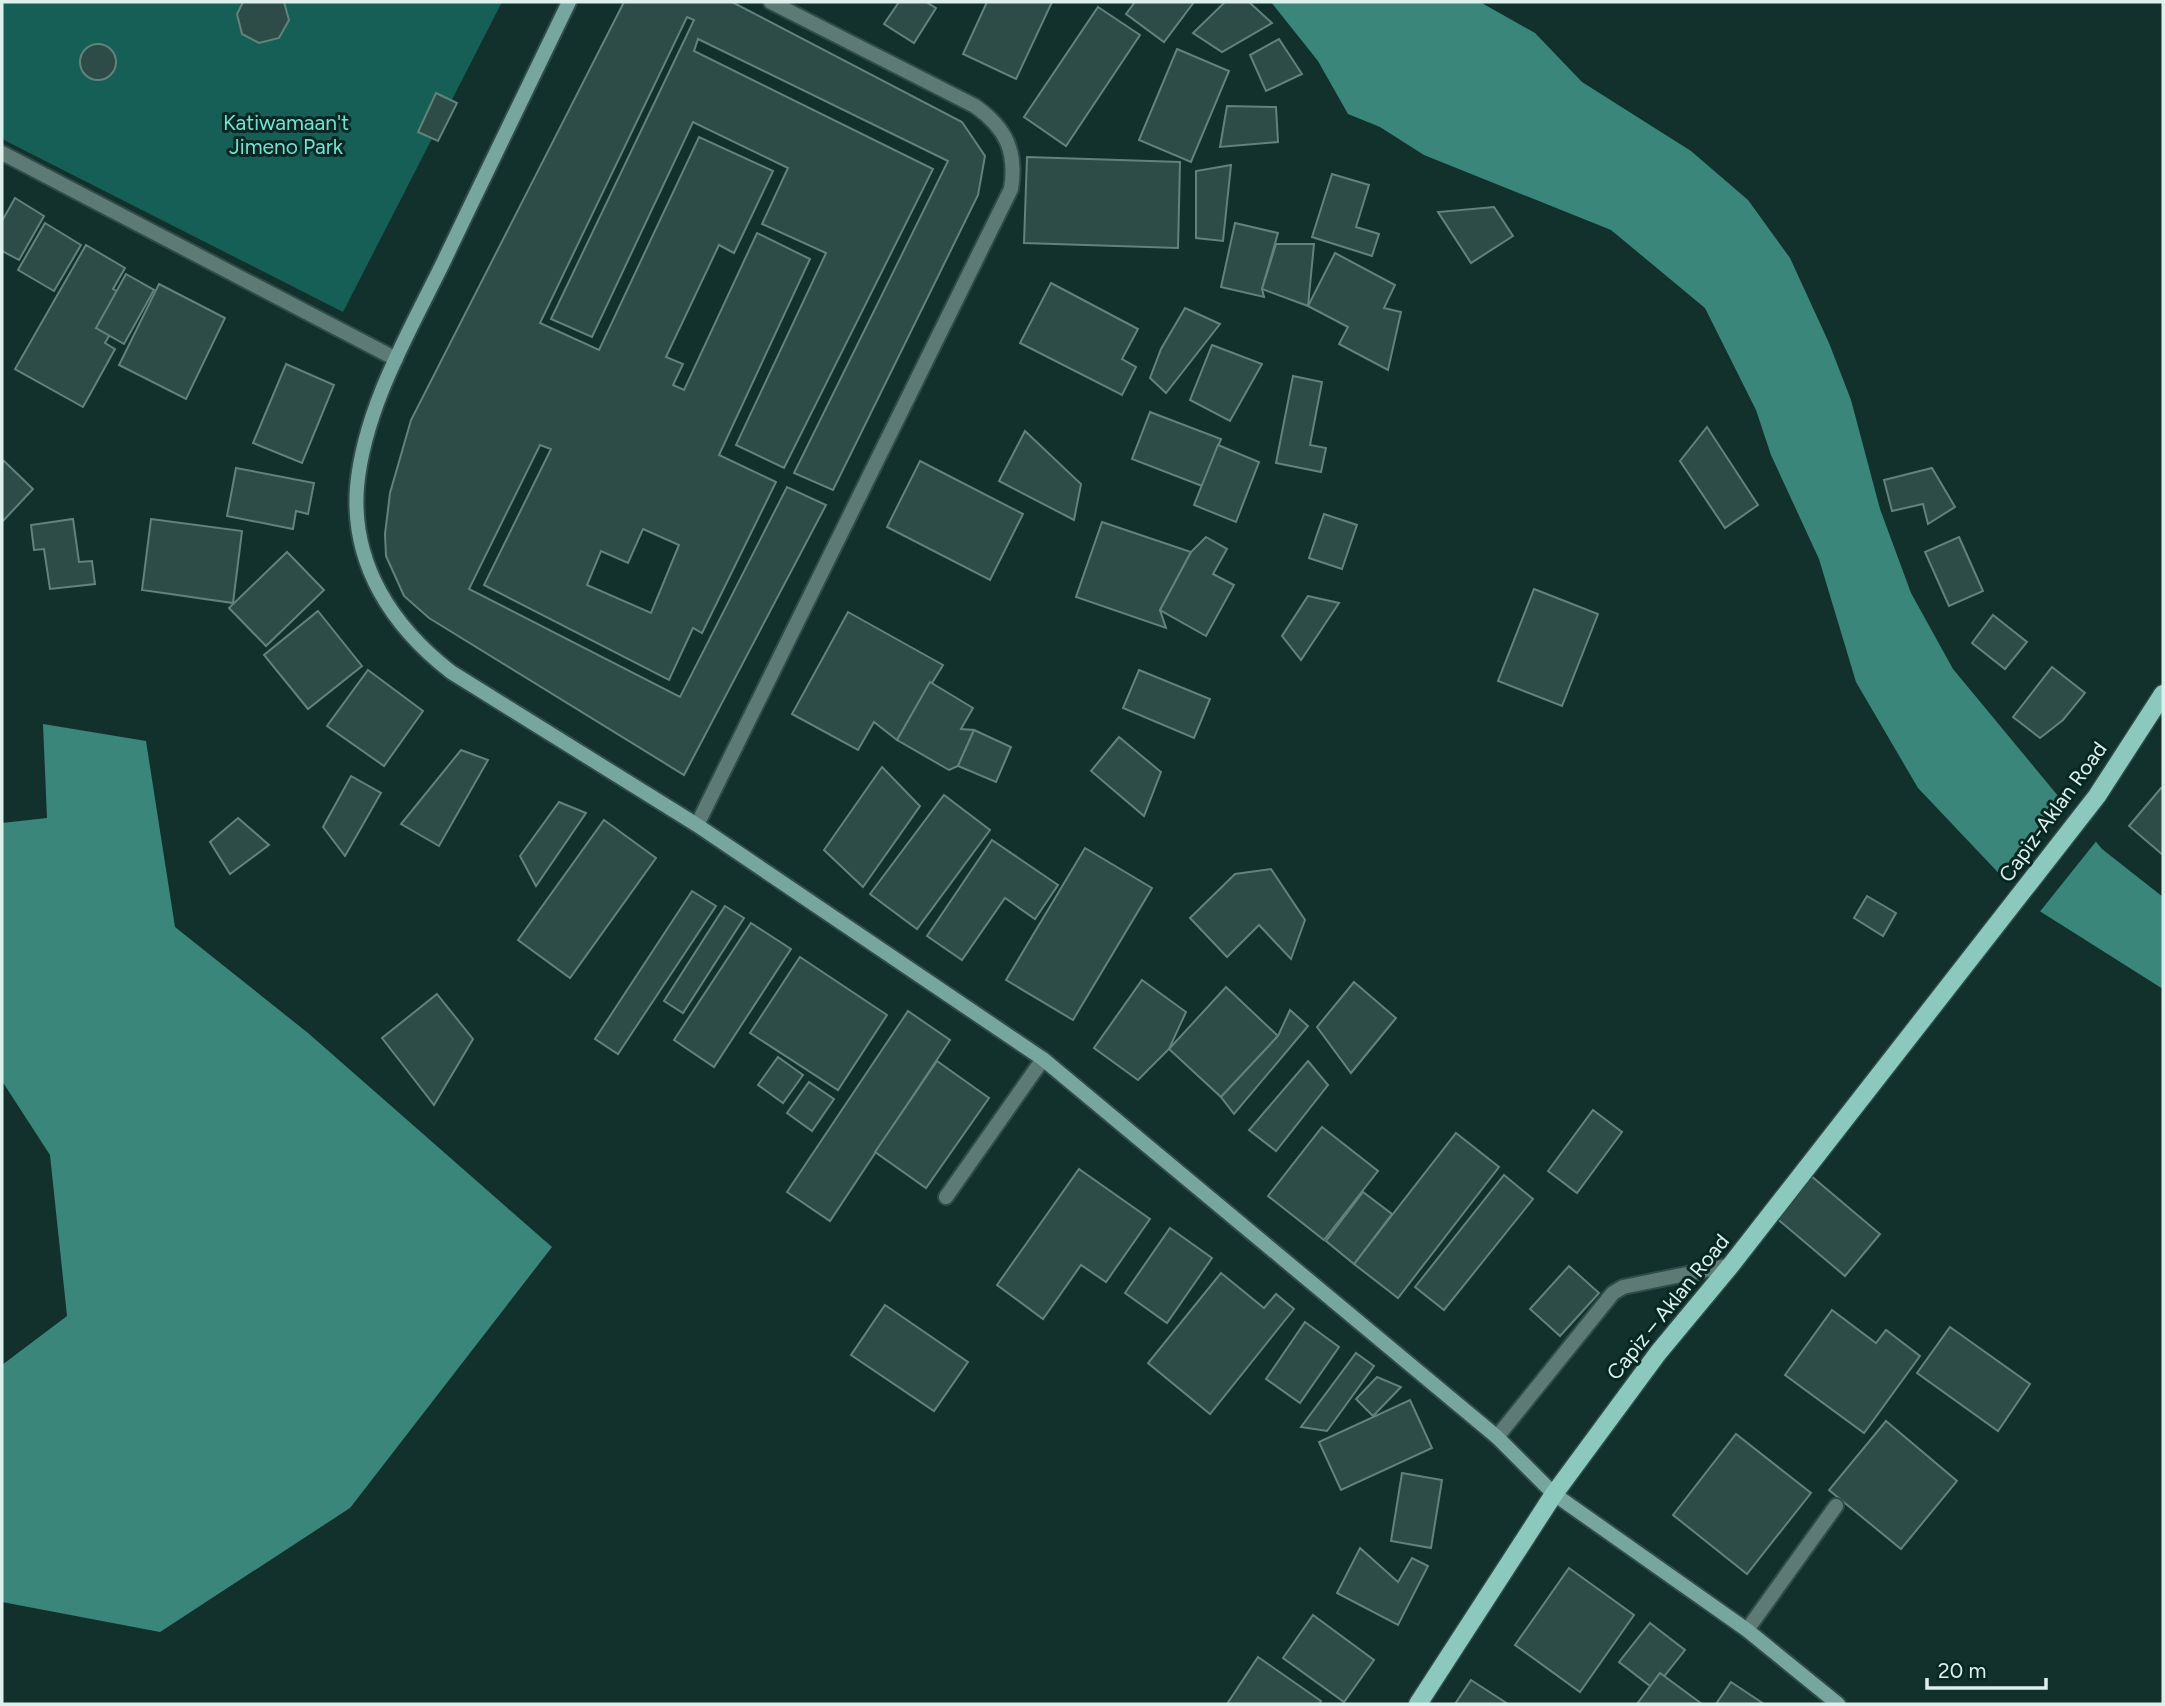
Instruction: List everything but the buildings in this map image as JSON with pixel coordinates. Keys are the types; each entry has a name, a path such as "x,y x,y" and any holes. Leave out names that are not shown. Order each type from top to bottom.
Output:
{"main road":[{"path":"569,2 396,359 365,442 357,488 358,522 364,556 377,589 395,620 421,649 451,672 697,825 1044,1059 1497,1437 1554,1493 1747,1630 1838,1704"},
{"name":"Capiz-Aklan Road","path":"1975,953 2097,796 2163,694"},
{"name":"Capiz – Aklan Road","path":"1418,1704 1554,1493 1658,1353 1731,1265 1975,953"}],"street":[{"path":"697,825 1011,189 1014,170 1005,134 995,120 975,106 771,2"},
{"path":"2,153 396,359"},
{"path":"946,1197 1044,1059"},
{"path":"1497,1437 1613,1293 1623,1287 1731,1265"},
{"path":"1747,1630 1836,1506"}],"green space":[{"name":"Katiwamaan't Jimeno Park","path":"2,2 502,2 343,312 2,139"}],"shaded area":[{"path":"1271,2 1480,2 1535,33 1582,82 1691,151 1748,200 1790,258 1829,343 1851,400 1880,509 1911,593 1953,669 2102,849 2163,897 2163,989 2027,903 1918,788 1856,682 1819,559 1771,455 1756,410 1705,308 1611,230 1424,155 1380,127 1348,114 1318,61"},
{"path":"43,724 146,741 175,927 308,1033 552,1247 350,1508 160,1632 2,1602 2,1365 67,1316 50,1155 2,1081 2,823 47,818"}],"pier":[{"path":"2063,799 2098,839 2038,914 2024,906 1998,879"}]}
